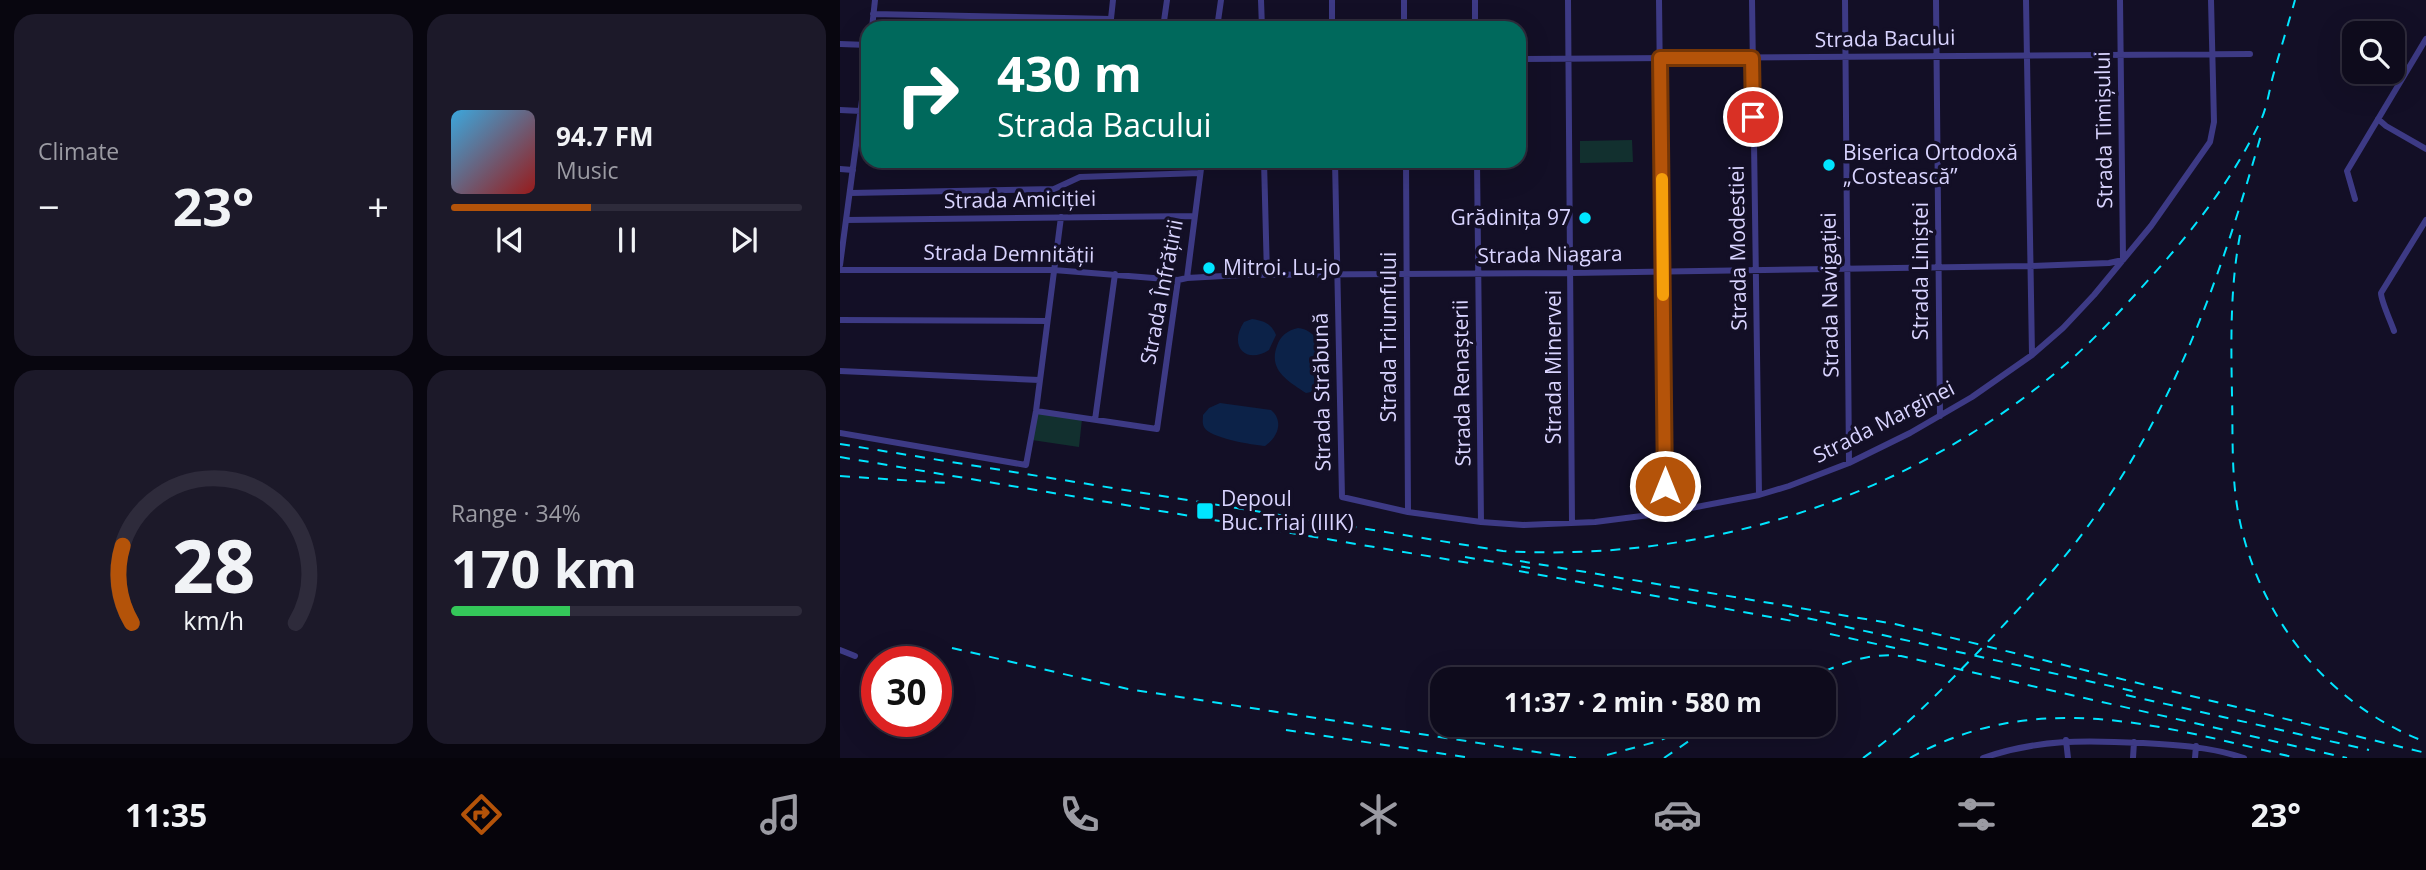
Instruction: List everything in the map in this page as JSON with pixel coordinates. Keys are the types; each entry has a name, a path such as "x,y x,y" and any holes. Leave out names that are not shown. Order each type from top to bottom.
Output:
{"street":[{"path":"872,21 875,0"},
{"path":"873,14 1111,19 1113,0"},
{"path":"1164,21 1167,0"},
{"path":"1218,21 1221,0"},
{"path":"1261,0 1262,21"},
{"path":"1332,0 1332,21"},
{"path":"1404,0 1404,21"},
{"path":"1475,0 1475,21"},
{"name":"Strada Minervei","path":"1568,0 1573,523"},
{"path":"1659,0 1665,513"},
{"name":"Strada Modestiei","path":"1752,0 1759,495"},
{"name":"Strada Navigației","path":"1845,0 1849,463"},
{"name":"Strada Liniștei","path":"1936,0 1940,416"},
{"path":"2026,0 2032,355"},
{"name":"Strada Timișului","path":"2120,0 2123,260"},
{"path":"2211,0 2212,54"},
{"path":"2355,199 2347,171 2426,39"},
{"path":"840,44 861,45"},
{"name":"Strada Marginei","path":"1342,497 1408,512 1481,522 1523,525 1618,520 1759,495 1849,463 1940,416 2032,355 2087,303 2151,226 2210,142 2214,122 2212,54"},
{"name":"Strada Bacului","path":"1526,60 2250,54"},
{"path":"840,110 861,111 840,266"},
{"path":"2378,119 2426,149"},
{"name":"Strada Înfrățirii","path":"1095,420 1157,429 1178,279 1187,278 1201,168"},
{"path":"1264,168 1267,275"},
{"name":"Strada Străbună","path":"1335,168 1342,497"},
{"name":"Strada Triumfului","path":"1406,168 1408,512"},
{"name":"Strada Renașterii","path":"1477,168 1481,522"},
{"path":"840,169 853,170"},
{"path":"850,193 1054,189 1080,177 1200,173"},
{"name":"Strada Amiciției","path":"844,224 1194,216"},
{"path":"840,433 1026,465 1036,411 1061,217"},
{"path":"2394,331 2381,293 2426,220"},
{"name":"Strada Niagara","path":"1187,278 2030,266 2123,260"},
{"name":"Strada Demnității","path":"840,266 1054,270 1178,279"},
{"path":"1036,411 1095,420 1115,274"},
{"path":"840,320 1047,321"},
{"path":"840,371 1039,380"},
{"path":"840,650 855,656"},
{"path":"2066,740 2068,758"},
{"path":"1983,758 2066,740 2196,746 2244,758"},
{"path":"2133,758 2134,742"},
{"path":"2195,758 2196,746"}],"green space":[{"path":"1632,140 1633,162 1580,163 1580,141"},
{"path":"1036,411 1082,419 1079,447 1032,440"}],"water":[{"path":"1252,319 1267,323 1276,335 1269,350 1261,354 1247,354 1239,345 1238,339 1244,322"},
{"path":"1298,328 1317,338 1327,359 1325,381 1318,389 1306,393 1281,374 1275,362 1280,339"},
{"path":"1220,403 1271,410 1277,419 1276,434 1265,446 1232,440 1208,431 1204,427 1203,415 1209,408"}],"railway":[{"path":"840,444 1503,551 1579,552 1655,546 1730,532 1803,512 1874,485 1942,451 2006,411 2066,364 2110,322 2182,241 2237,164 2264,111 2295,0"},
{"path":"1863,758 1924,707 2024,604 2091,522 2121,477 2148,432 2193,336 2230,237 2261,135"},
{"path":"2240,235 2232,315 2233,456 2236,502 2249,554 2263,590 2281,623 2329,682 2359,706 2391,726 2426,742"},
{"path":"840,457 1475,564"},
{"path":"840,476 947,483"},
{"path":"1465,557 1530,568"},
{"path":"1520,561 1895,624 2426,753"},
{"path":"1519,571 1798,622"},
{"path":"1789,614 2137,692"},
{"path":"1830,634 1895,648"},
{"path":"952,648 1128,689 1576,758"},
{"path":"1836,667 1864,658 1901,656 2347,758"},
{"path":"2126,695 2369,750"},
{"path":"1910,758 1958,736 2006,723 2054,718 2102,719 2150,725 2297,758"},
{"path":"1286,730 1471,758"},
{"path":"1607,755 1668,737"},
{"path":"1664,758 1695,737"}],"slow traffic":[{"path":"1662,179 1663,295"}],"place":[{"name":"Biserica Ortodoxă „Costească”","path":"1829,165"},
{"name":"Grădinița 97","path":"1585,218"},
{"name":"Mitroi. Lu-jo","path":"1209,268"},
{"name":"Depoul Buc.Triaj (IIIK)","path":"1205,511"}],"route":[{"path":"1665,486 1660,58 1752,58 1753,117"}]}
